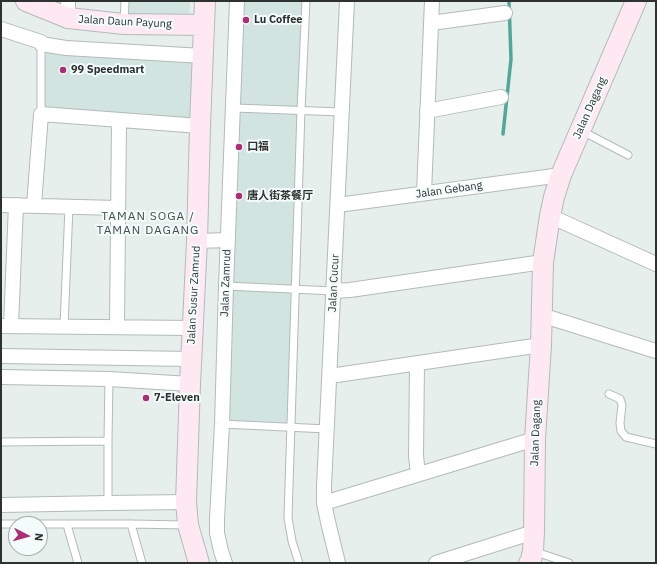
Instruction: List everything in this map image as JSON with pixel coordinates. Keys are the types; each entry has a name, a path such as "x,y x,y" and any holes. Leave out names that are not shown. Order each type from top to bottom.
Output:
{"street":[{"name":"Jalan Daun Payung","path":"26,1 124,24 204,25"},
{"name":"Jalan Susur Zamrud","path":"199,563 188,525 186,502 205,1"},
{"name":"Jalan Zamrud","path":"225,563 217,533 237,1"},
{"name":"Jalan Cucur","path":"338,563 324,503 324,486 347,1"},
{"path":"424,193 432,1"},
{"name":"Jalan Dagang","path":"532,549 535,439 541,345 543,262 550,216 561,175 636,1"},
{"path":"431,24 505,13"},
{"path":"1,29 40,42 41,44 66,48 203,56"},
{"path":"428,111 502,97"},
{"path":"34,205 41,114 200,126"},
{"path":"117,327 120,120"},
{"name":"Jalan Gebang","path":"338,205 561,175"},
{"path":"1,205 118,208"},
{"path":"16,205 6,326 192,328"},
{"path":"550,216 656,264"},
{"path":"197,241 228,240"},
{"path":"333,291 350,290 543,262"},
{"path":"541,315 656,351"},
{"path":"330,376 541,345"},
{"path":"1,356 191,359"},
{"path":"417,363 416,456 418,474"},
{"path":"1,377 110,379 190,384"},
{"path":"324,503 535,439"},
{"path":"1,505 186,502"},
{"path":"436,563 532,549"}],"lane":[{"path":"124,1 124,24"},
{"path":"299,563 292,541 288,518 301,110 306,1"},
{"path":"41,44 41,114"},
{"path":"234,108 342,112"},
{"path":"580,130 628,156"},
{"path":"64,326 69,207"},
{"path":"226,286 333,291"},
{"path":"108,503 110,379"},
{"path":"610,394 620,399 622,405 620,423 621,431 626,438 656,444"},
{"path":"222,424 327,429"},
{"path":"1,442 108,441"},
{"path":"48,524 188,525"},
{"path":"131,524 142,563"},
{"path":"67,525 78,563"},
{"path":"532,549 569,563"}],"shaded area":[{"path":"121,1 190,1 189,31 120,30"},
{"path":"233,1 309,1 303,121 293,430 217,426"},
{"path":"38,45 196,51 193,130 37,118"}],"waterway":[{"path":"503,134 511,59 509,1"}],"place":[{"name":"Lu Coffee","path":"246,20"},
{"name":"99 Speedmart","path":"63,70"},
{"name":"口福","path":"239,147"},
{"name":"唐人街茶餐厅","path":"239,196"},
{"name":"7-Eleven","path":"146,398"}],"district":[{"name":"TAMAN SOGA / TAMAN DAGANG","path":"148,224"}]}
